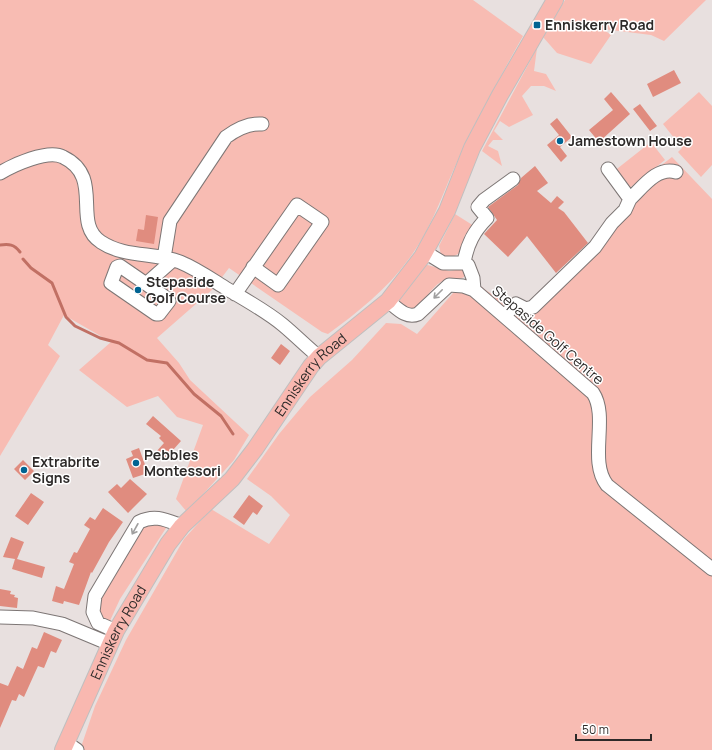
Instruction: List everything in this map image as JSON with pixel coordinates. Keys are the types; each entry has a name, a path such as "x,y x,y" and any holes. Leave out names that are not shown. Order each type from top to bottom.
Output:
{"main road":[{"name":"Enniskerry Road","path":"69,748 113,637 164,551 182,526 232,479 255,449 311,366 388,301 425,252 448,211 472,148 555,0"}],"street":[{"path":"147,283 169,259 170,221 226,137 236,130 254,123 262,124"},
{"path":"0,173 24,160 47,156 62,156 74,165 84,178 88,195 86,211 89,229 99,242 126,252 169,259 199,271 282,324 319,358"},
{"path":"608,169 630,199"},
{"path":"504,316 516,304 526,309 533,308 595,247 612,223 625,210 630,199 661,171 670,170 676,172"},
{"path":"464,263 466,253 476,229 487,218 478,207 484,200 513,179"},
{"path":"235,294 253,267 297,205 322,222 278,285 253,267"},
{"path":"388,301 407,315 412,316 418,314 449,285 463,286 474,290 471,270 464,263 443,263 425,252"},
{"name":"Stepaside Golf Centre","path":"474,290 596,397 598,409 599,467 601,478 607,485 712,569"},
{"path":"113,637 98,623 93,612 95,596 139,522 148,518 165,519 182,526"},
{"path":"0,617 33,618 113,637"}],"shaded area":[{"path":"0,0 473,0 523,36 468,139 431,222 417,248 381,291 361,309 328,334 322,332 229,268 213,289 157,338 179,363 190,380 249,435 234,460 187,512 176,499 203,425 177,417 158,396 127,407 79,370 111,342 64,315 48,345 60,356 0,456"},
{"path":"565,0 706,0 664,41 651,35 603,29 611,35 591,64 557,53 543,37"},
{"path":"537,48 534,71 546,74 556,91 544,86 531,86 522,96 533,115 509,127 500,121 494,131 503,140 493,140 488,146 498,151 502,166 482,151"},
{"path":"699,92 712,106 712,165 701,177 678,152 682,148 663,124"},
{"path":"651,142 665,160 627,190 613,172"},
{"path":"672,157 712,199 712,750 80,750 95,706 126,640 184,539 211,509 269,544 290,515 271,496 247,479 279,434 310,397 352,360 386,323 401,324 417,334 468,276 487,291 525,314 631,207 628,191"},
{"path":"455,214 474,226 465,235 460,253 448,259 441,255 439,246"},
{"path":"424,264 449,271 462,269 466,274 462,278 444,280 439,283 431,290 419,308 410,309 397,302"},
{"path":"144,523 168,525 120,599 108,625 100,619 98,606 104,590"}],"building":[{"path":"674,70 681,83 653,97 647,84"},
{"path":"611,92 630,114 599,142 589,130 613,110 604,99"},
{"path":"640,104 657,126 650,131 633,109"},
{"name":"Jamestown House","path":"557,118 572,137 560,147 567,156 561,162 547,145 559,135 550,124"},
{"path":"535,166 548,183 537,191 551,203 557,196 564,202 558,208 564,212 588,243 556,273 527,236 508,257 484,234 497,220 488,207 518,185 521,178"},
{"path":"146,215 158,217 154,244 136,241 138,229 144,230"},
{"path":"281,344 290,351 280,365 271,358"},
{"path":"153,416 181,441 165,459 156,452 164,443 159,438 161,436 146,424"},
{"name":"Pebbles Montessori","path":"139,448 148,473 133,478 126,459 133,456 131,451"},
{"name":"Extrabrite Signs","path":"23,460 34,471 25,480 14,469"},
{"path":"130,479 147,494 128,513 108,492 117,484 121,488"},
{"path":"31,493 44,502 28,525 15,516"},
{"path":"249,495 263,506 257,515 253,512 244,525 233,517"},
{"path":"103,508 123,522 109,542 92,573 91,572 79,605 64,601 63,604 52,601 56,586 64,589 74,564 69,562 74,552 77,553 90,529 84,525 90,517 95,520"},
{"path":"11,537 24,542 17,559 45,567 42,578 12,569 15,559 3,557"},
{"path":"0,589 11,591 10,594 15,595 14,597 18,598 17,608 0,606"},
{"path":"44,632 62,640 56,653 51,651 44,668 38,666 24,697 19,694 16,701 12,700 0,728 0,683 8,686 17,666 23,669 32,647 37,649"}],"waterway":[{"path":"0,245 11,245 16,247 20,252"},
{"path":"23,259 31,268 52,283 66,317 75,326 100,338 119,343 147,360 167,363 194,394 221,416 233,434"}],"place":[{"name":"Enniskerry Road","path":"537,25"},
{"name":"Jamestown House","path":"560,141"},
{"name":"Stepaside Golf Course","path":"138,290"},
{"name":"Pebbles Montessori","path":"136,463"},
{"name":"Extrabrite Signs","path":"24,470"}]}
